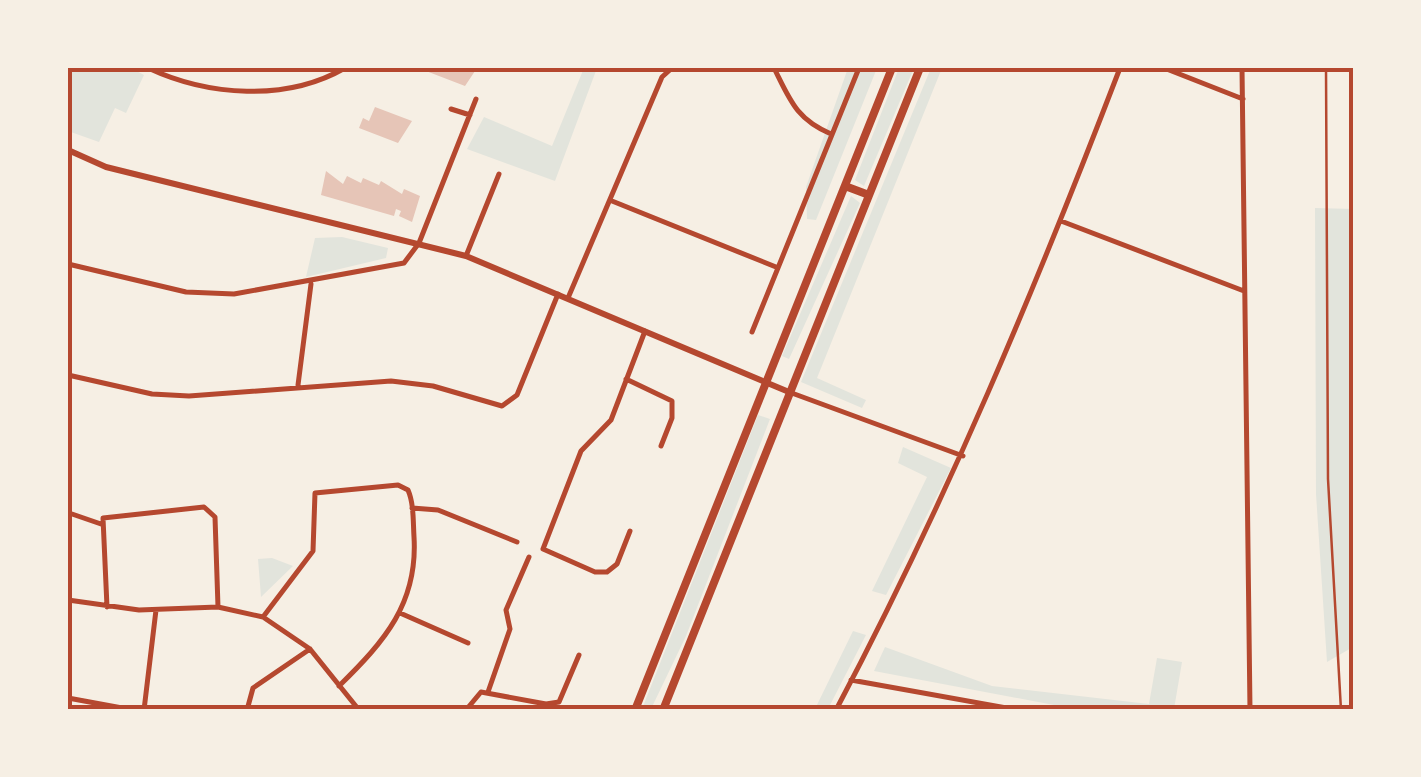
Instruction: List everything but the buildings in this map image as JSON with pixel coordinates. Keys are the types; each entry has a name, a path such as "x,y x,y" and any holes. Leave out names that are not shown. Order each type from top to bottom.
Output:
{"main road":[{"path":"635,710 892,68"},
{"path":"663,710 920,68"},
{"path":"846,186 869,195"}],"street":[{"path":"148,68 206,87 255,91 304,84 345,68"},
{"path":"568,298 662,77 672,68"},
{"path":"774,68 786,100 802,119 832,134"},
{"path":"752,332 859,68"},
{"path":"836,710 963,456 1120,68"},
{"path":"1164,68 1242,99"},
{"path":"1242,68 1250,710"},
{"path":"68,264 203,293 311,283 404,263 419,243 476,99"},
{"path":"450,109 470,114"},
{"path":"68,150 106,166 466,256 789,392 963,456"},
{"path":"466,256 499,174"},
{"path":"612,201 777,267"},
{"path":"1061,221 1244,291"},
{"path":"298,385 311,283"},
{"path":"68,375 170,395 391,380 433,386 496,406 508,404 517,396 558,294"},
{"path":"630,531 617,564 607,572 595,572 543,549 581,452 606,427 645,331"},
{"path":"626,379 672,401 672,418 661,446"},
{"path":"263,616 313,551 316,493 398,485 411,494 416,570 400,613 339,686"},
{"path":"107,606 102,524 112,514 208,507 215,517 218,607"},
{"path":"412,508 438,510 517,542"},
{"path":"72,514 102,524"},
{"path":"488,692 510,629 506,610 529,557"},
{"path":"68,600 156,610 218,607 263,616 310,649 359,710"},
{"path":"144,710 156,610"},
{"path":"400,613 468,643"},
{"path":"247,710 256,685 310,649"},
{"path":"466,710 476,694 488,692 546,704 559,702 579,655"},
{"path":"851,680 1018,710"},
{"path":"68,698 133,710"}],"lane":[{"path":"1326,68 1328,479 1341,710"}],"shaded area":[{"path":"68,68 131,68 144,75 126,113 115,108 99,142 68,131"},
{"path":"584,68 597,68 555,181 467,149 484,117 552,146"},
{"path":"848,68 877,68 816,220 807,219 806,187"},
{"path":"899,68 914,68 864,186 855,180"},
{"path":"931,68 942,68 817,378 866,400 862,408 801,382"},
{"path":"851,196 860,203 789,359 782,356"},
{"path":"1315,208 1354,209 1353,647 1327,662 1316,494"},
{"path":"342,237 388,248 386,258 306,277 315,238"},
{"path":"758,415 770,419 686,636 651,709 642,709"},
{"path":"903,447 951,468 886,595 872,591 927,477 898,463"},
{"path":"272,558 293,566 261,597 258,559"},
{"path":"853,631 866,635 828,709 815,709"},
{"path":"885,647 992,686 1149,704 1157,658 1182,662 1174,709 1075,709 874,671"}]}
